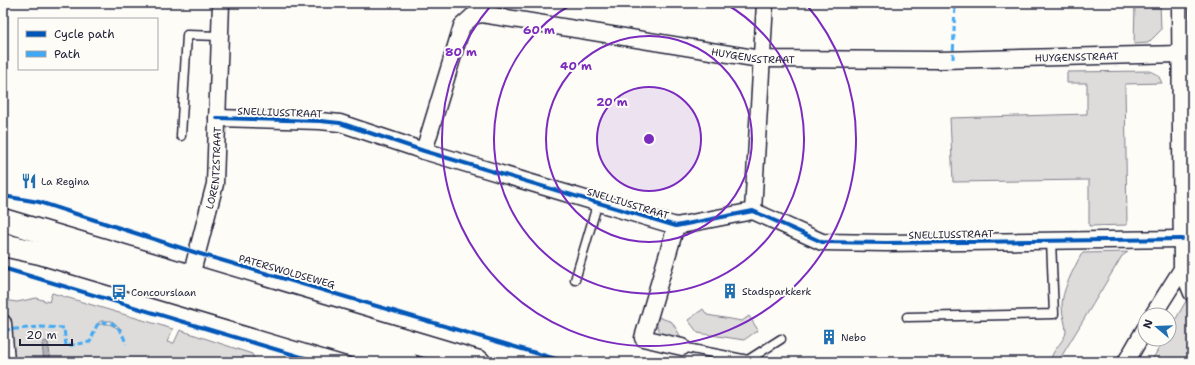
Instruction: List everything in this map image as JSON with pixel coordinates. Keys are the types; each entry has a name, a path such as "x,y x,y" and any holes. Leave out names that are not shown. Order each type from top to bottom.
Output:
{"main road":[{"path":"3,220 479,362"},
{"path":"3,245 40,253 407,362"}],"street":[{"name":"LORENTZSTRAAT","path":"191,276 215,184 221,3"},
{"path":"753,210 764,3"},
{"path":"1180,3 1182,269 1192,293"},
{"name":"HUYGENSSTRAAT","path":"424,151 462,26 473,16 487,12 760,59 940,60 1180,54"},
{"name":"SNELLIUSSTRAAT","path":"217,118 340,123 424,151 676,226 753,210 822,242 1182,239"},
{"path":"676,226 643,338 682,348"},
{"path":"1158,307 1182,269"},
{"path":"3,323 6,362"},
{"path":"1126,362 1137,343"}],"lane":[{"path":"181,136 187,35 220,36"},
{"path":"574,280 598,202"},
{"path":"907,317 1054,314 1051,241"},
{"path":"682,348 748,360 781,339"}],"shaded area":[{"path":"1135,3 1160,3 1161,30 1148,43 1134,44"},
{"path":"1192,19 1192,195 1189,195 1188,23"},
{"path":"1150,71 1158,75 1162,83 1125,84 1127,225 1089,226 1089,180 953,182 950,118 1087,114 1087,83 1067,83 1067,72"},
{"path":"1189,202 1192,202 1192,258"},
{"path":"1128,252 1122,256 1058,362 1050,362 1053,353 1066,332 1062,301 1068,280 1081,255 1083,253"},
{"path":"52,293 173,329 167,342 174,343 180,330 252,354 256,362 3,362 3,300 17,302 36,298 49,302","holes":["101,321 112,321 122,330 109,324 97,324"]},
{"path":"1186,301 1192,314 1192,362 1151,362 1159,347 1177,347 1177,317"},
{"path":"703,309 707,315 742,321 749,316 758,330 744,340 698,333 688,320"},
{"path":"658,317 672,322 681,337 680,341 670,338 659,331 657,322"},
{"path":"45,341 48,342 51,362 44,362 42,344"}],"marked path":[{"path":"953,59 955,3"},
{"path":"4,330 41,327 64,328 66,346 90,342 97,325 108,322 112,323 119,329 126,344"}],"cycle path":[{"path":"217,118 340,123 424,151 676,226 753,211 822,242 886,243 1182,239"},
{"name":"PATERSWOLDSEWEG","path":"3,196 39,202 197,253 566,362"},
{"path":"3,268 318,362"}],"place":[{"name":"La Regina","path":"29,181"},
{"name":"Stadsparkkerk","path":"730,291"},
{"name":"Concourslaan","path":"119,292"},
{"name":"Nebo","path":"829,337"}]}
